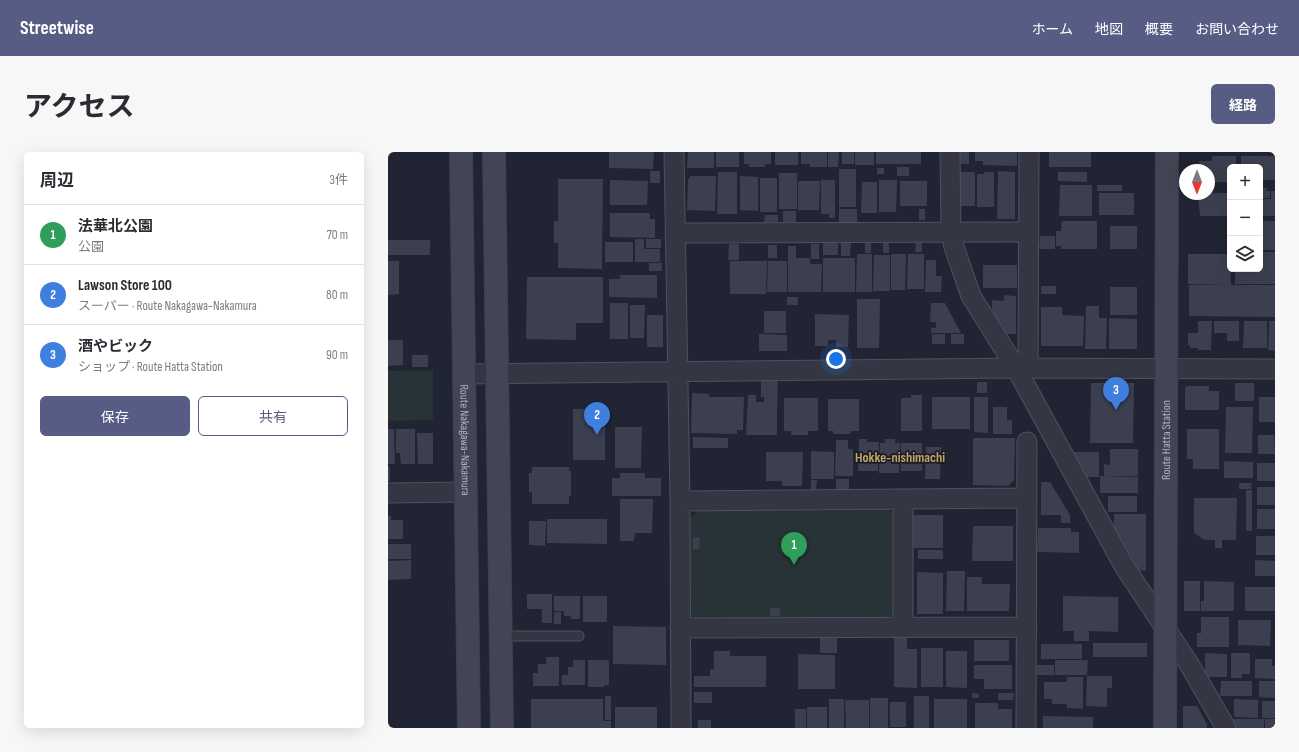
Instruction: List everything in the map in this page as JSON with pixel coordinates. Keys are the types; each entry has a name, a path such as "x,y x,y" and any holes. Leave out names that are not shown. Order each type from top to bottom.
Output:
{"main road":[{"name":"Route Nakagawa-Nakamura","path":"461,152 469,728"},
{"path":"494,152 502,728"},
{"name":"Route Hatta Station","path":"1165,728 1168,152"}],"street":[{"path":"674,152 680,501 681,728"},
{"path":"950,152 951,232 954,247 971,296 1022,368 1124,566 1146,603 1166,628 1189,664 1226,728"},
{"path":"1022,368 1029,232 1030,152"},
{"path":"675,233 1029,232"},
{"path":"464,374 1022,368 1275,369"},
{"path":"1026,728 1027,442"},
{"path":"388,493 465,492"},
{"path":"680,501 1027,498"},
{"path":"903,499 903,628"},
{"path":"680,628 1027,627"}],"lane":[{"path":"500,636 579,636"}],"shaded area":[{"path":"433,370 433,420 388,421 388,371"},
{"path":"887,508 896,517 896,611 885,621 696,621 691,614 690,518 700,509"}],"building":[{"path":"609,152 654,152 653,169 609,168"},
{"path":"688,152 714,152 714,168 687,168"},
{"path":"716,152 739,152 739,167 716,167"},
{"path":"744,152 771,152 771,164 765,164 765,167 749,167 749,164 744,164"},
{"path":"775,152 798,152 798,165 775,165"},
{"path":"801,152 827,152 827,167 810,167 810,164 801,164"},
{"path":"828,152 839,152 838,167 828,167"},
{"path":"842,152 854,152 854,164 842,164"},
{"path":"855,152 874,152 874,165 855,165"},
{"path":"876,152 921,152 921,164 876,164"},
{"path":"956,152 969,152 969,164 955,164"},
{"path":"975,152 1017,152 1017,166 983,165 983,161 975,161"},
{"path":"1049,152 1091,152 1091,167 1049,167"},
{"path":"1212,156 1236,156 1236,164 1227,164 1227,182 1215,182 1215,164 1199,164 1199,161 1212,161"},
{"path":"1241,156 1275,156 1275,180 1263,180 1263,164 1241,164"},
{"path":"897,167 909,167 909,176 897,176"},
{"path":"877,168 884,168 884,174 877,174"},
{"path":"839,169 856,169 856,207 839,207"},
{"path":"650,171 660,171 660,183 650,183"},
{"path":"998,171 1015,172 1015,219 997,219"},
{"path":"718,172 737,172 737,214 717,214"},
{"path":"958,172 974,172 975,174 975,206 956,206"},
{"path":"984,172 994,172 994,207 977,207 977,174 984,174"},
{"path":"1058,172 1087,172 1087,182 1058,181"},
{"path":"779,173 797,173 797,209 779,209"},
{"path":"690,176 716,176 715,211 687,210 688,179 690,179"},
{"path":"740,176 758,177 758,211 740,210"},
{"path":"760,178 777,178 777,212 760,212"},
{"path":"558,179 603,179 602,269 558,268 558,243 554,243 554,221 558,221"},
{"path":"610,180 648,181 647,205 610,205"},
{"path":"821,180 835,180 835,218 829,218 829,214 821,214"},
{"path":"879,180 897,180 896,212 879,212"},
{"path":"798,181 820,181 819,210 798,210"},
{"path":"900,181 927,181 927,206 900,206"},
{"path":"862,182 877,182 877,213 861,213"},
{"path":"1060,185 1092,185 1092,216 1059,216"},
{"path":"1097,185 1122,185 1122,191 1097,191"},
{"path":"1263,188 1267,188 1267,191 1270,191 1270,198 1263,198"},
{"path":"1271,191 1275,191 1275,216 1263,216 1263,199 1271,199"},
{"path":"1099,193 1134,193 1134,215 1099,215"},
{"path":"1215,193 1227,193 1227,216 1200,216 1198,200 1215,200"},
{"path":"839,209 857,209 857,222 839,222"},
{"path":"919,209 925,209 925,220 919,220"},
{"path":"783,211 796,211 796,222 783,222"},
{"path":"610,213 650,213 650,219 655,219 655,238 610,237"},
{"path":"765,215 778,215 778,222 764,222"},
{"path":"1062,221 1097,221 1097,249 1061,249 1061,246 1056,246 1056,231 1061,231"},
{"path":"1263,221 1275,221 1275,250 1263,250"},
{"path":"1110,226 1137,226 1137,249 1110,249"},
{"path":"1040,236 1055,236 1055,249 1039,249"},
{"path":"635,239 644,239 644,249 660,249 660,262 635,262"},
{"path":"646,239 661,239 661,248 646,248"},
{"path":"388,240 430,240 430,255 388,255"},
{"path":"605,242 633,242 633,262 605,262"},
{"path":"823,243 838,243 838,255 823,255"},
{"path":"841,243 851,243 850,256 841,256"},
{"path":"865,243 871,243 871,253 865,253"},
{"path":"883,243 889,243 889,253 883,253"},
{"path":"916,243 922,243 922,252 915,252"},
{"path":"729,244 739,244 739,260 728,260"},
{"path":"811,244 819,244 819,259 811,259"},
{"path":"768,245 777,245 777,258 768,258"},
{"path":"788,246 796,246 796,258 810,258 810,264 822,264 821,292 788,292"},
{"path":"1263,252 1275,252 1275,284 1235,284 1235,272 1263,272"},
{"path":"857,254 872,254 872,292 856,292"},
{"path":"891,254 906,254 905,290 891,290"},
{"path":"908,254 924,254 924,289 907,289"},
{"path":"1188,254 1227,254 1227,272 1231,272 1231,285 1188,284"},
{"path":"874,255 890,255 890,291 873,291"},
{"path":"823,258 855,258 855,292 823,292"},
{"path":"926,260 936,260 936,276 942,276 941,292 925,292"},
{"path":"388,261 399,261 399,294 388,295"},
{"path":"730,261 767,261 766,294 730,294"},
{"path":"768,261 787,261 787,292 767,292"},
{"path":"649,263 662,263 662,271 649,271"},
{"path":"983,265 1017,265 1017,288 983,288"},
{"path":"620,275 657,275 657,298 609,297 609,279 620,279"},
{"path":"527,277 603,277 603,323 576,323 576,340 526,339"},
{"path":"1189,285 1275,285 1275,317 1189,316"},
{"path":"1041,286 1056,286 1056,294 1041,294"},
{"path":"1110,287 1137,287 1137,315 1110,315"},
{"path":"1004,295 1016,296 1016,334 1003,334 1003,325 994,325 992,318 992,300 1004,301"},
{"path":"787,297 798,297 798,305 787,305"},
{"path":"857,299 880,299 879,348 857,348"},
{"path":"610,303 628,303 628,339 610,339"},
{"path":"931,303 945,303 961,333 931,333 931,328 936,328 936,322 930,322"},
{"path":"630,305 645,305 644,338 630,338"},
{"path":"1086,306 1099,306 1099,318 1107,318 1106,349 1085,349"},
{"path":"1041,307 1062,307 1062,315 1084,316 1083,346 1041,346"},
{"path":"764,311 786,311 786,333 764,333"},
{"path":"815,314 849,315 848,347 836,347 836,340 828,340 828,346 815,346"},
{"path":"647,315 663,315 663,347 647,347"},
{"path":"1109,318 1137,319 1137,349 1109,349"},
{"path":"1198,321 1212,321 1211,350 1198,350 1198,348 1190,348 1190,345 1188,345 1188,333 1198,333"},
{"path":"1214,321 1239,321 1239,341 1227,341 1227,333 1214,333"},
{"path":"1244,321 1267,321 1267,348 1243,348"},
{"path":"1269,321 1275,321 1275,351 1268,350"},
{"path":"759,334 787,335 787,351 759,351"},
{"path":"932,334 945,334 945,344 932,344"},
{"path":"951,334 964,334 964,344 951,344"},
{"path":"388,340 403,340 403,365 388,366"},
{"path":"412,355 428,355 428,367 412,367"},
{"path":"761,380 778,380 777,435 746,435 748,395 756,395 756,402 764,402 764,397 761,397"},
{"path":"977,382 987,382 987,393 977,393"},
{"path":"1091,383 1134,383 1133,443 1090,443"},
{"path":"1235,383 1254,383 1254,401 1235,401"},
{"path":"1187,386 1209,386 1209,391 1219,391 1219,410 1185,410 1185,388"},
{"path":"692,393 709,394 709,397 744,397 743,430 737,430 737,434 691,433"},
{"path":"911,395 922,395 922,431 901,431 901,398 911,398"},
{"path":"932,397 970,397 970,429 932,429"},
{"path":"974,397 988,397 988,433 974,432"},
{"path":"1259,397 1275,397 1275,422 1259,422"},
{"path":"784,398 818,398 818,431 808,431 808,435 791,435 791,431 784,431"},
{"path":"828,399 859,399 859,431 851,431 850,434 833,434 833,431 828,431"},
{"path":"993,407 1007,407 1007,420 1012,420 1012,434 993,434"},
{"path":"1226,407 1253,407 1252,453 1225,453"},
{"path":"573,409 605,409 605,460 573,460"},
{"path":"615,427 642,427 641,468 615,468"},
{"path":"388,429 394,429 395,464 388,464"},
{"path":"396,429 415,429 415,464 401,464 400,453 396,453"},
{"path":"1187,429 1219,429 1219,469 1193,469 1193,459 1187,459"},
{"path":"417,433 433,433 433,464 418,464"},
{"path":"1258,435 1274,435 1275,454 1258,454"},
{"path":"693,437 728,438 728,448 693,448"},
{"path":"973,438 1015,438 1014,480 1008,486 973,485"},
{"path":"859,439 867,439 867,442 879,442 878,471 858,471"},
{"path":"885,439 895,439 895,443 900,443 899,473 879,473 880,443 885,443"},
{"path":"836,440 848,440 848,449 853,449 853,476 835,476"},
{"path":"901,443 922,443 922,471 901,471"},
{"path":"926,447 941,447 940,479 925,479"},
{"path":"1110,449 1138,449 1138,476 1104,476 1104,464 1110,465"},
{"path":"811,451 834,452 834,479 811,479"},
{"path":"766,452 803,452 802,486 782,486 782,481 766,481"},
{"path":"1074,452 1099,452 1099,477 1085,477 1074,458"},
{"path":"1224,461 1253,462 1253,478 1224,478"},
{"path":"1257,463 1275,463 1275,481 1257,481"},
{"path":"388,467 390,467 390,481 388,481"},
{"path":"532,467 569,467 569,471 571,471 571,496 569,496 569,504 532,504 532,492 529,492 529,473 532,473"},
{"path":"620,473 645,473 645,478 661,478 661,496 612,496 612,478 620,478"},
{"path":"1100,476 1138,477 1138,493 1100,493"},
{"path":"836,479 849,479 849,490 836,490"},
{"path":"811,480 817,480 816,490 811,490"},
{"path":"1041,482 1050,482 1070,515 1070,523 1061,523 1061,515 1041,515"},
{"path":"1239,483 1252,483 1251,489 1239,489"},
{"path":"1257,487 1275,487 1275,505 1257,505"},
{"path":"1246,490 1252,490 1252,531 1246,531"},
{"path":"1108,496 1137,496 1137,512 1108,512"},
{"path":"1194,498 1237,498 1236,540 1222,540 1222,548 1215,548 1215,540 1205,540 1194,533"},
{"path":"620,499 653,499 652,533 635,533 634,541 620,541"},
{"path":"1257,509 1275,509 1275,529 1257,529"},
{"path":"1114,514 1146,514 1146,571 1138,570 1114,527"},
{"path":"912,515 943,515 943,548 912,548"},
{"path":"388,516 391,516 391,520 403,520 403,539 388,539"},
{"path":"547,519 607,519 607,544 547,543"},
{"path":"529,521 546,521 545,546 529,545"},
{"path":"973,526 1013,526 1013,561 972,561"},
{"path":"1038,528 1071,528 1071,532 1079,532 1079,553 1037,552"},
{"path":"1256,536 1275,536 1275,555 1256,555"},
{"path":"693,537 700,537 699,549 693,549"},
{"path":"388,544 411,544 411,559 388,559"},
{"path":"918,550 943,550 943,559 918,559"},
{"path":"411,560 411,579 388,580 388,561"},
{"path":"1255,560 1275,561 1275,576 1255,576"},
{"path":"947,571 965,571 964,611 946,611"},
{"path":"917,572 943,573 943,614 917,614"},
{"path":"967,577 982,577 982,584 1010,584 1009,611 967,611"},
{"path":"1184,581 1200,581 1200,611 1184,611"},
{"path":"1204,581 1234,582 1234,611 1201,611 1201,601 1204,601"},
{"path":"1245,587 1275,587 1275,611 1245,611"},
{"path":"527,594 552,594 552,623 542,623 542,609 527,609"},
{"path":"554,596 580,596 580,619 571,619 571,616 564,616 564,611 554,611"},
{"path":"583,596 607,596 607,622 583,622"},
{"path":"1063,596 1118,597 1118,632 1089,631 1089,641 1074,641 1074,631 1063,631"},
{"path":"770,608 780,608 780,616 770,616"},
{"path":"554,612 561,612 561,624 554,624"},
{"path":"1201,617 1229,617 1229,647 1197,647 1197,633 1201,633"},
{"path":"1238,620 1271,620 1270,646 1238,645"},
{"path":"613,626 666,627 666,665 613,664"},
{"path":"894,635 907,636 907,649 917,649 917,688 894,687"},
{"path":"820,637 837,637 837,653 820,653"},
{"path":"974,640 1009,640 1009,661 974,661"},
{"path":"1093,643 1147,643 1147,657 1093,657"},
{"path":"1041,644 1082,644 1082,659 1041,659"},
{"path":"921,648 943,648 943,687 921,687"},
{"path":"714,651 730,651 730,656 766,656 766,687 694,687 694,676 710,676 710,669 714,669"},
{"path":"946,651 967,651 967,688 946,687"},
{"path":"1205,653 1227,654 1227,677 1205,677"},
{"path":"1231,653 1250,653 1250,674 1242,674 1242,678 1231,678"},
{"path":"798,654 835,655 835,689 798,689"},
{"path":"546,657 559,657 559,686 533,686 533,673 538,673 538,664 546,664"},
{"path":"1255,659 1272,659 1272,666 1275,666 1275,679 1255,678"},
{"path":"573,660 585,660 585,685 562,685 562,675 568,675 568,667 573,667"},
{"path":"588,660 609,660 609,685 604,685 604,687 588,687"},
{"path":"1055,660 1088,660 1087,675 1055,675"},
{"path":"974,665 1012,665 1012,689 984,689 984,679 974,679"},
{"path":"1037,665 1054,665 1054,675 1037,675"},
{"path":"1087,676 1112,676 1112,688 1107,688 1107,707 1086,706"},
{"path":"1067,677 1083,677 1083,709 1067,708 1067,704 1052,704 1052,699 1044,699 1044,682 1067,682"},
{"path":"1221,681 1252,681 1252,696 1220,696"},
{"path":"1259,681 1275,681 1275,698 1259,697"},
{"path":"694,692 712,692 712,703 694,703"},
{"path":"972,693 979,694 979,698 972,698"},
{"path":"998,693 1014,693 1013,700 998,700"},
{"path":"605,696 611,696 611,720 605,720"},
{"path":"914,696 929,696 929,728 914,728"},
{"path":"870,698 888,698 888,728 870,728"},
{"path":"531,699 603,699 603,721 611,721 611,728 531,728"},
{"path":"829,699 844,699 844,728 829,728"},
{"path":"934,699 967,699 967,728 934,728"},
{"path":"1234,699 1258,700 1258,718 1234,717"},
{"path":"845,700 869,700 869,728 846,728"},
{"path":"1262,701 1275,701 1275,718 1262,718"},
{"path":"890,702 906,702 906,727 890,727"},
{"path":"975,703 998,703 998,709 1012,709 1012,728 975,728"},
{"path":"1183,706 1197,706 1207,724 1207,728 1183,728"},
{"path":"615,707 657,707 657,728 615,728"},
{"path":"807,707 827,707 827,728 807,728"},
{"path":"795,709 806,709 806,728 795,728"},
{"path":"1043,716 1093,717 1093,728 1043,728"},
{"path":"1234,719 1264,719 1264,728 1234,728"},
{"path":"1265,719 1275,719 1275,728 1265,728"},
{"path":"698,720 711,720 711,728 698,728"}],"place":[{"name":"酒やビック","path":"1116,410"},
{"name":"Lawson Store 100","path":"597,435"},
{"name":"法華北公園","path":"794,565"}],"district":[{"name":"Hokke-nishimachi","path":"900,457"}]}
